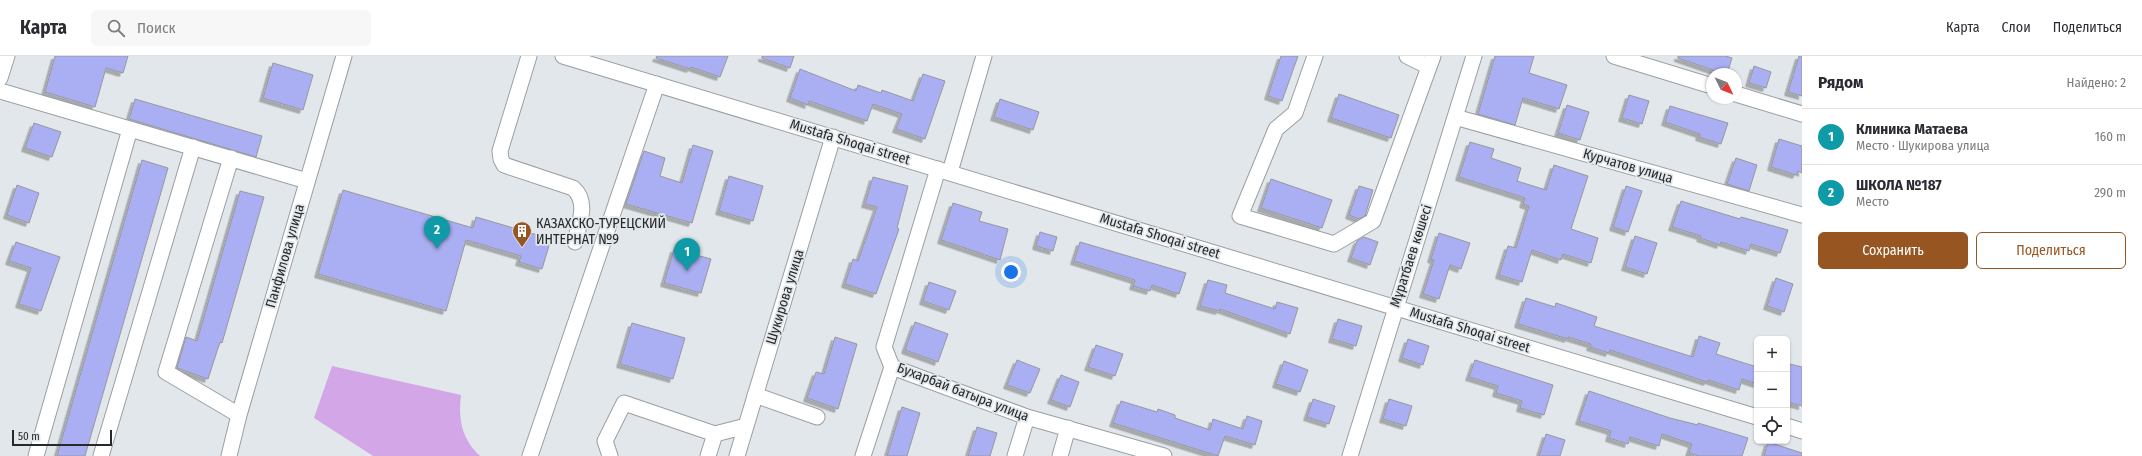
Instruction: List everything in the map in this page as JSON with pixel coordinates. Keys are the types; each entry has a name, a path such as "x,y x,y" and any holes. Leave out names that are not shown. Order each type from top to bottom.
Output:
{"street":[{"path":"0,78 7,56"},
{"name":"Панфилова улица","path":"229,456 239,415 344,56"},
{"path":"529,56 500,151 501,159 504,164 573,188 577,192 583,203 575,242"},
{"name":"Mustafa Shoqai street","path":"563,56 1754,416"},
{"name":"Бухарбай батыра улица","path":"984,56 884,347 892,367 1027,417 1164,456"},
{"path":"1315,56 1295,113 1276,129 1240,216 1334,244 1373,221 1431,61 1407,56"},
{"name":"Мұратбаев көшесі","path":"1350,456 1394,307 1474,56"},
{"path":"1614,56 1706,84"},
{"path":"530,456 657,84"},
{"path":"0,91 307,181"},
{"path":"1742,96 1802,114"},
{"name":"Курчатов улица","path":"1455,117 1802,215"},
{"path":"36,456 130,129"},
{"name":"Шукирова улица","path":"737,456 833,137"},
{"path":"101,456 193,147"},
{"path":"231,158 166,372 239,415"},
{"path":"863,456 892,367"},
{"path":"755,395 817,417"},
{"path":"610,456 605,441 624,403 715,434 746,426"},
{"path":"1015,456 1027,417"},
{"path":"1790,427 1802,430"},
{"path":"1060,456 1068,428"},
{"path":"708,456 715,434"}],"shaded area":[{"path":"332,366 461,395 460,413 465,436 480,456 373,456 314,418"}],"building":[{"path":"55,56 128,56 123,73 106,68 95,107 45,92"},
{"path":"657,56 728,56 720,77 691,67 690,69 656,58"},
{"path":"762,56 794,56 790,68 762,58"},
{"path":"1281,56 1298,56 1282,101 1268,96"},
{"path":"1495,56 1534,56 1529,73 1567,85 1559,109 1523,98 1515,125 1478,114"},
{"path":"1678,56 1726,56 1732,58 1729,68 1707,68 1678,58"},
{"path":"1799,56 1802,56 1802,96 1788,92"},
{"path":"273,63 313,75 303,110 263,98"},
{"path":"1754,66 1771,72 1766,88 1749,83"},
{"path":"800,69 856,91 858,85 881,93 882,90 913,101 923,74 945,81 925,139 896,129 902,114 873,104 867,121 809,101 808,105 790,98"},
{"path":"1339,94 1399,115 1391,138 1331,118"},
{"path":"1629,95 1649,101 1642,124 1622,118"},
{"path":"135,99 262,136 256,157 129,119"},
{"path":"1000,99 1039,112 1033,130 994,117"},
{"path":"1567,105 1589,112 1580,140 1558,133"},
{"path":"1670,106 1728,123 1721,144 1699,137 1700,134 1665,122"},
{"path":"34,123 61,132 52,157 25,148"},
{"path":"1779,139 1802,146 1802,173 1798,171 1796,175 1771,167"},
{"path":"1470,142 1494,149 1491,158 1521,168 1517,181 1546,190 1554,165 1588,176 1571,229 1598,238 1591,263 1563,254 1561,260 1532,250 1522,282 1499,275 1508,246 1516,248 1529,206 1523,204 1525,198 1459,177"},
{"path":"693,145 713,151 692,223 626,204 644,151 665,158 660,176 682,183"},
{"path":"1736,158 1757,165 1749,191 1727,184"},
{"path":"142,160 168,168 85,456 57,456"},
{"path":"729,176 763,186 753,221 719,211"},
{"path":"873,177 908,186 897,228 899,229 876,294 845,284 853,259 858,261 877,207 865,204"},
{"path":"1271,179 1332,200 1322,228 1261,208"},
{"path":"17,185 39,193 29,223 7,215"},
{"path":"1359,186 1373,190 1365,216 1359,219 1349,215"},
{"path":"1626,186 1642,191 1628,232 1613,227"},
{"path":"343,190 473,228 476,217 551,239 542,269 519,262 521,256 466,240 446,311 318,274"},
{"path":"240,191 264,197 222,343 220,342 208,379 177,368 186,337 197,341"},
{"path":"1681,201 1740,219 1741,217 1788,230 1780,253 1751,244 1749,251 1721,242 1720,245 1700,238 1701,236 1672,227"},
{"path":"953,203 982,212 979,221 1008,229 1000,260 941,240"},
{"path":"1040,232 1057,237 1053,251 1036,246"},
{"path":"1439,233 1470,243 1461,269 1450,265 1439,299 1423,294 1434,260 1431,259"},
{"path":"1635,236 1657,243 1647,274 1625,267"},
{"path":"1364,237 1378,242 1370,265 1351,258 1357,241"},
{"path":"16,242 60,257 41,311 19,304 31,268 9,261"},
{"path":"1080,242 1186,273 1179,294 1152,285 1150,291 1133,286 1135,280 1074,261"},
{"path":"674,249 711,259 701,293 664,283"},
{"path":"1776,278 1793,284 1784,312 1767,306"},
{"path":"1208,280 1227,285 1225,293 1275,309 1277,302 1298,308 1290,334 1220,309 1219,311 1200,306"},
{"path":"929,282 956,291 949,310 923,301"},
{"path":"1526,298 1555,307 1556,303 1597,317 1594,326 1693,357 1699,336 1720,343 1716,354 1754,366 1754,383 1742,379 1739,390 1708,380 1707,382 1610,350 1609,353 1590,347 1591,344 1568,337 1568,339 1518,324"},
{"path":"1338,319 1362,326 1356,346 1332,339"},
{"path":"915,322 948,334 938,362 905,350"},
{"path":"632,323 685,338 673,379 620,364"},
{"path":"835,337 857,344 838,409 807,398 816,372 824,374"},
{"path":"1408,339 1429,346 1423,365 1402,358"},
{"path":"1096,345 1123,354 1115,376 1088,367"},
{"path":"1017,360 1040,369 1030,393 1007,385"},
{"path":"1475,360 1553,385 1544,415 1520,408 1522,401 1496,393 1498,386 1469,377"},
{"path":"1284,361 1308,370 1300,392 1276,384"},
{"path":"1790,364 1802,367 1802,406 1790,403"},
{"path":"1061,375 1079,382 1070,407 1051,400"},
{"path":"1589,391 1670,418 1698,425 1698,423 1748,438 1742,456 1699,456 1689,453 1692,444 1662,434 1659,446 1630,437 1628,444 1609,438 1611,431 1579,421"},
{"path":"1313,399 1335,406 1329,424 1307,417"},
{"path":"1389,399 1412,406 1406,426 1383,419"},
{"path":"1121,401 1157,412 1158,409 1175,415 1175,418 1210,430 1213,419 1243,429 1247,416 1262,421 1255,445 1225,436 1218,456 1113,423"},
{"path":"902,407 920,413 907,456 887,456"},
{"path":"977,427 997,433 990,456 968,456"},
{"path":"1546,434 1565,440 1560,456 1539,456"},
{"path":"1767,444 1774,444 1802,453 1802,456 1764,456"}],"place":[{"name":"КАЗАХСКО-ТУРЕЦСКИЙ ИНТЕРНАТ №9","path":"522,248"},
{"name":"ШКОЛА №187","path":"437,249"},
{"name":"Клиника Матаева","path":"687,271"}]}
